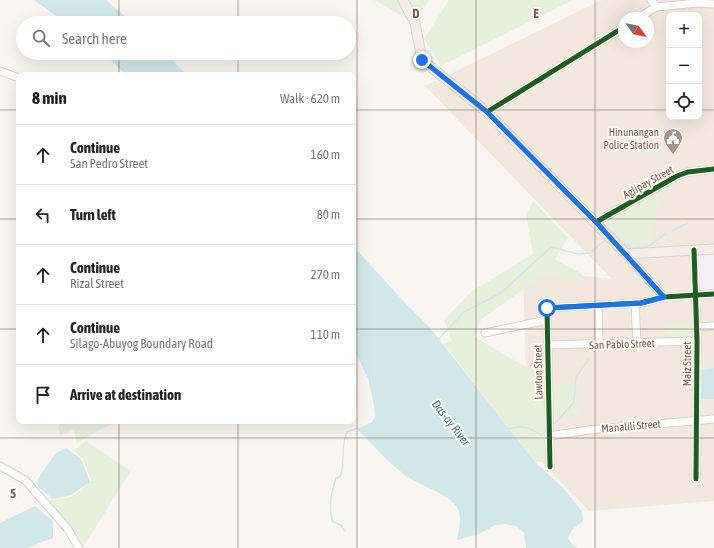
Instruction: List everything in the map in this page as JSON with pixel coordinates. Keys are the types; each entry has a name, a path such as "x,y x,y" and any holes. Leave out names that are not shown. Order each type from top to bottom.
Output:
{"main road":[{"path":"403,0 415,23 422,60 487,112 626,254 714,249"}],"street":[{"path":"651,0 656,7"},
{"path":"648,12 656,7 698,3 714,4"},
{"path":"487,112 618,31"},
{"path":"0,71 16,77"},
{"name":"Aglipay Street","path":"596,222 677,176 688,172 714,169"},
{"name":"Maiz Street","path":"694,250 697,341 696,479"},
{"path":"626,254 664,297"},
{"path":"599,344 598,304 635,303 664,297 714,294"},
{"path":"635,303 637,343"},
{"name":"Lawton Street","path":"550,467 551,451 548,430 547,308 598,304"},
{"path":"485,333 547,320"},
{"path":"696,327 714,326"},
{"name":"San Pablo Street","path":"547,345 697,341"},
{"name":"Manalili Street","path":"548,430 589,430 714,419"},
{"path":"0,466 25,480 67,528 79,548"}],"shaded area":[{"path":"602,0 714,0 714,501 589,511 528,447 523,269 612,279 425,86"},
{"path":"697,252 714,252 714,289 699,290"}],"green space":[{"path":"374,0 429,0 415,23"},
{"path":"449,0 573,0 441,66 424,39"},
{"path":"663,189 649,245 633,246 618,235 605,222"},
{"path":"533,201 568,238 555,259 582,274 578,282 543,276 481,319 474,337 542,376 546,462 535,462 443,343 452,341 444,320 471,292 533,254 526,215"},
{"path":"690,323 690,337 667,338 666,324"},
{"path":"577,383 578,415 552,416 551,384"},
{"path":"60,424 113,424 77,443 74,430 71,428 67,434 60,435 58,428"},
{"path":"86,441 131,471 83,547 77,536 49,501 72,497 91,481 83,459 74,450"}],"water":[{"path":"34,0 106,0 125,16 56,16"},
{"path":"111,60 172,60 184,72 124,72"},
{"name":"Das-ay River","path":"356,249 431,329 535,462 563,488 582,511 583,521 572,530 568,538 572,544 578,548 526,548 524,533 516,526 504,524 495,525 479,534 457,540 460,517 455,504 443,495 403,474 389,462 357,429 372,422 375,416 368,378 356,354"},
{"path":"714,368 714,399 700,399 700,370"},
{"path":"66,448 81,459 90,482 71,495 53,499 38,487 37,480 56,453"},
{"path":"35,506 53,522 53,538 26,548 0,548 0,523"}],"waterway":[{"path":"673,230 688,223"},
{"path":"612,234 613,233 622,242 632,248 649,246 665,234"},
{"path":"438,340 464,312 501,293 551,247 578,254 590,253 605,240"},
{"path":"552,427 574,402 576,377 589,359"},
{"path":"507,430 516,427 524,427 541,435 547,430"},
{"path":"344,531 342,526 332,521 331,499 336,478 340,477 342,471 345,437 347,432 358,428"}],"cycle path":[{"path":"487,112 618,31"},
{"path":"596,222 677,176 688,172 714,169"},
{"path":"694,250 697,341 696,479"},
{"path":"550,467 547,308 641,303 664,297 714,294"}],"place":[{"name":"Hinunangan Police Station","path":"673,155"}],"route":[{"path":"422,60 487,112 596,222 664,297 641,303 598,304 547,308"}]}
